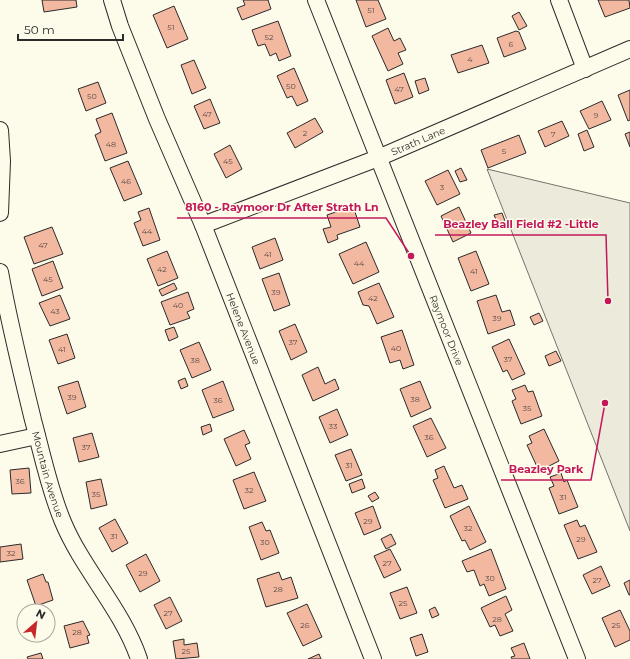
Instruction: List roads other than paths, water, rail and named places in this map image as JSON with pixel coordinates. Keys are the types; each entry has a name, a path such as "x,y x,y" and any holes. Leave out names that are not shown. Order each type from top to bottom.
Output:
{"street":[{"name":"Helene Avenue","path":"112,0 120,26 157,119 203,225 373,659"},
{"name":"Raymoor Drive","path":"316,0 577,659"},
{"path":"559,0 585,69"},
{"name":"Strath Lane","path":"203,225 378,158 630,49"},
{"path":"0,130 2,161 0,213"},
{"name":"Mountain Avenue","path":"0,272 14,341 37,436 63,522 78,551 122,620 132,639 139,659"},
{"path":"0,444 37,436"}],"place":[{"name":"8160 - Raymoor Dr After Strath Ln","path":"411,256"},
{"name":"Beazley Ball Field #2 -Little","path":"608,301"},
{"name":"Beazley Park","path":"605,403"}]}
